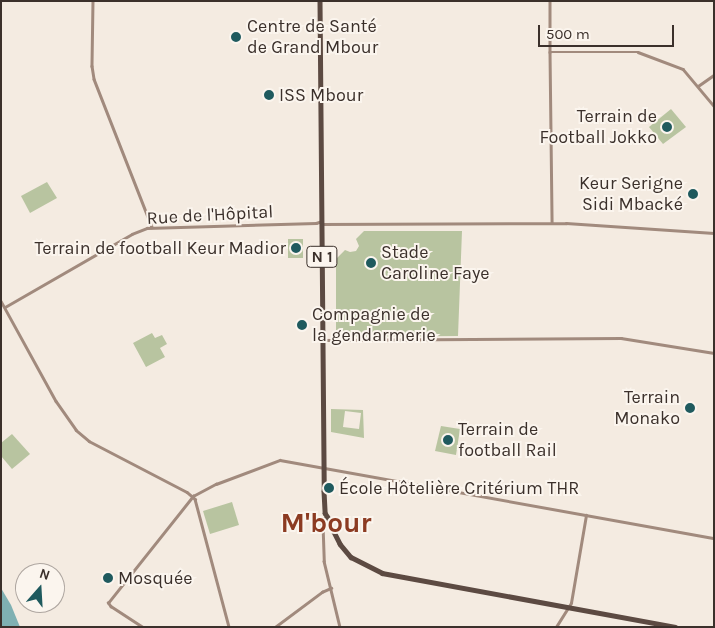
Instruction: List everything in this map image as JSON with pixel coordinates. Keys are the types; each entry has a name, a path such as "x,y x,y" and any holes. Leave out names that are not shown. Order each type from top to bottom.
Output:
{"highway":[{"name":"N 1","path":"320,1 320,223 325,513 327,525 351,557 382,574 675,627"}],"main road":[{"path":"93,1 92,66 94,80 152,227"},
{"path":"550,1 552,223"},
{"path":"550,52 638,52 683,70 714,106"},
{"path":"698,86 714,75"},
{"name":"Rue de l'Hôpital","path":"5,307 132,234 152,227 320,223 552,223 714,233"},
{"path":"1,301 54,396 76,430 89,440 193,496 200,510 229,627"},
{"path":"322,340 621,338 714,353"},
{"path":"142,627 111,607 108,603 193,496 216,484 278,461 324,467 714,538"},
{"path":"556,627 569,608 586,515"},
{"path":"327,525 323,555 340,627"},
{"path":"275,627 319,593 331,588"}],"green space":[{"name":"Terrain de Football Jokko","path":"671,109 686,127 663,144 649,127"},
{"path":"47,182 57,198 30,213 21,196"},
{"name":"Stade Caroline Faye","path":"364,231 462,231 458,336 336,337 336,259 345,250 350,252 356,251 359,246 356,239"},
{"name":"Terrain de football Keur Madior","path":"288,239 303,239 303,258 288,258"},
{"path":"152,333 155,338 162,335 167,344 160,348 165,357 146,367 133,343"},
{"path":"331,409 363,410 364,438 331,432","holes":["345,411 361,413 359,429 343,427"]},
{"name":"Terrain de football Rail","path":"441,426 460,429 456,455 435,451"},
{"path":"12,434 30,454 12,469 1,456 1,443"},
{"path":"232,502 239,525 210,534 203,511"}],"water":[{"path":"1,588 11,605 20,627 1,627"}],"place":[{"name":"Centre de Santé de Grand Mbour","path":"236,37"},
{"name":"ISS Mbour","path":"269,95"},
{"name":"Terrain de Football Jokko","path":"667,127"},
{"name":"Keur Serigne Sidi Mbacké","path":"693,194"},
{"name":"Terrain de football Keur Madior","path":"296,248"},
{"name":"Stade Caroline Faye","path":"371,263"},
{"name":"Compagnie de la gendarmerie","path":"302,325"},
{"name":"Terrain Monako","path":"690,408"},
{"name":"Terrain de football Rail","path":"448,440"},
{"name":"École Hôtelière Critérium THR","path":"329,488"},
{"name":"Mosquée","path":"108,578"}],"district":[{"name":"M'bour","path":"326,523"}]}
